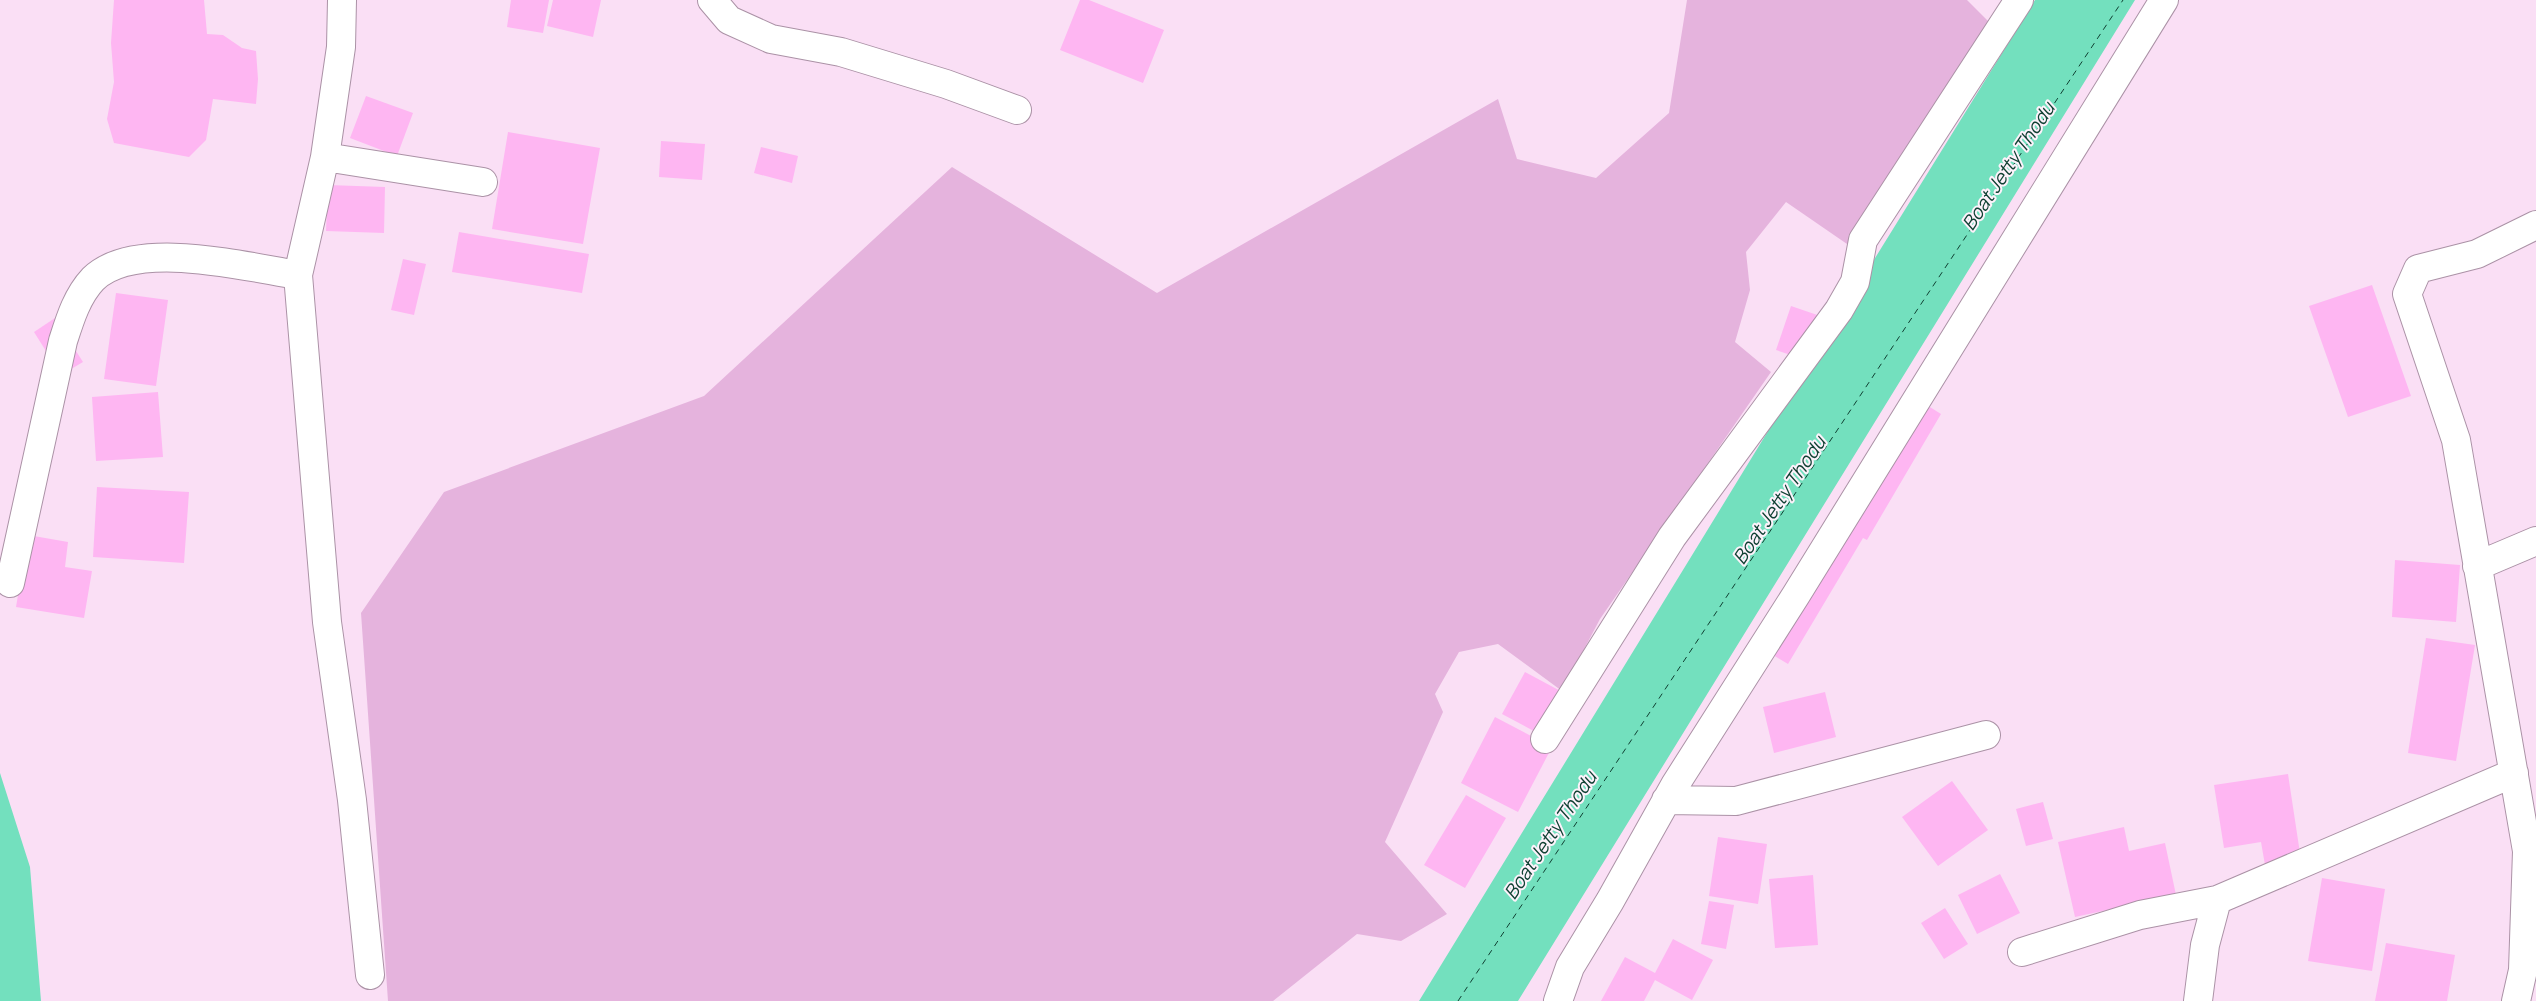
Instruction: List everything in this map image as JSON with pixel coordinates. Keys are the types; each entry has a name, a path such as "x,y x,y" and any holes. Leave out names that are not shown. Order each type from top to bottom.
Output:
{"street":[{"path":"342,0 340,55 325,157 298,275 327,622 352,800 370,975"},
{"path":"712,0 729,20 771,39 841,52 946,84 1017,110"},
{"path":"1546,739 1672,537 1839,310 1855,282 1863,240 2019,0"},
{"path":"1558,1001 1570,966 1610,901 1666,800 1796,595 2164,0"},
{"path":"325,157 483,182"},
{"path":"2516,1001 2529,972 2527,851 2456,440 2407,294 2418,269 2477,254 2536,225"},
{"path":"10,583 63,341 75,305 94,278 122,263 150,257 187,257 298,275"},
{"path":"2477,566 2536,541"},
{"path":"1666,800 1736,801 1986,735"},
{"path":"2022,952 2140,915 2217,900 2514,773"},
{"path":"2198,1001 2205,945 2217,900"}],"shaded area":[{"path":"1687,0 1967,0 1989,22 1847,244 1786,202 1746,252 1750,290 1735,342 1771,372 1600,619 1562,691 1498,644 1459,652 1435,694 1443,712 1385,842 1447,914 1401,941 1357,934 1273,1001 388,1001 361,613 444,492 704,396 952,167 1157,293 1498,99 1517,159 1596,178 1669,113"}],"water":[{"name":"Boat Jetty Thodu","path":"2035,0 2135,0 1518,1001 1419,1001 1792,392"},
{"path":"0,773 30,867 41,1001 0,1001"}],"building":[{"path":"114,0 204,0 207,34 223,35 242,48 256,51 258,79 256,104 213,99 206,140 189,157 114,143 107,119 114,82 111,43"},
{"path":"511,0 549,0 543,33 507,27"},
{"path":"553,0 601,0 593,37 547,26"},
{"path":"1080,0 1089,0 1164,30 1143,83 1060,50"},
{"path":"366,96 413,113 397,156 350,138"},
{"path":"508,132 600,148 583,244 492,229"},
{"path":"661,141 705,144 702,180 659,177"},
{"path":"761,147 798,156 792,183 754,173"},
{"path":"328,185 385,187 384,233 326,231"},
{"path":"459,232 589,254 582,293 452,272"},
{"path":"403,259 426,264 414,315 391,310"},
{"path":"2372,285 2411,396 2348,417 2309,306"},
{"path":"116,293 168,300 156,386 104,379"},
{"path":"1791,306 1832,320 1817,364 1776,350"},
{"path":"55,318 83,362 61,375 34,332"},
{"path":"158,392 163,457 96,461 92,397"},
{"path":"1914,397 1941,414 1867,540 1863,538 1788,664 1765,650"},
{"path":"97,487 189,492 184,563 93,557"},
{"path":"28,535 68,542 65,567 92,571 84,618 16,607"},
{"path":"2395,560 2460,565 2456,622 2392,617"},
{"path":"2426,638 2475,645 2456,761 2408,753"},
{"path":"1525,672 1581,702 1558,744 1502,714"},
{"path":"1825,692 1836,737 1774,753 1763,707"},
{"path":"1495,717 1552,747 1518,812 1461,783"},
{"path":"2288,774 2301,860 2265,865 2261,842 2224,848 2214,785"},
{"path":"1952,781 1988,830 1938,866 1902,817"},
{"path":"1466,795 1506,818 1465,888 1424,865"},
{"path":"2043,802 2053,839 2026,846 2016,809"},
{"path":"2124,827 2129,851 2165,843 2176,895 2075,917 2058,842"},
{"path":"1718,837 1767,844 1758,904 1709,896"},
{"path":"2000,874 2020,913 1977,934 1958,895"},
{"path":"1813,875 1818,945 1775,948 1769,879"},
{"path":"2322,878 2385,889 2372,971 2308,961"},
{"path":"1709,901 1734,905 1726,949 1701,944"},
{"path":"1945,908 1968,944 1944,959 1921,923"},
{"path":"1673,939 1713,960 1692,1000 1655,980 1644,1001 1601,1001 1625,957 1655,973"},
{"path":"2386,943 2455,955 2447,1001 2375,1001"}],"ferry route":[{"path":"1458,1001 2123,0"}]}
